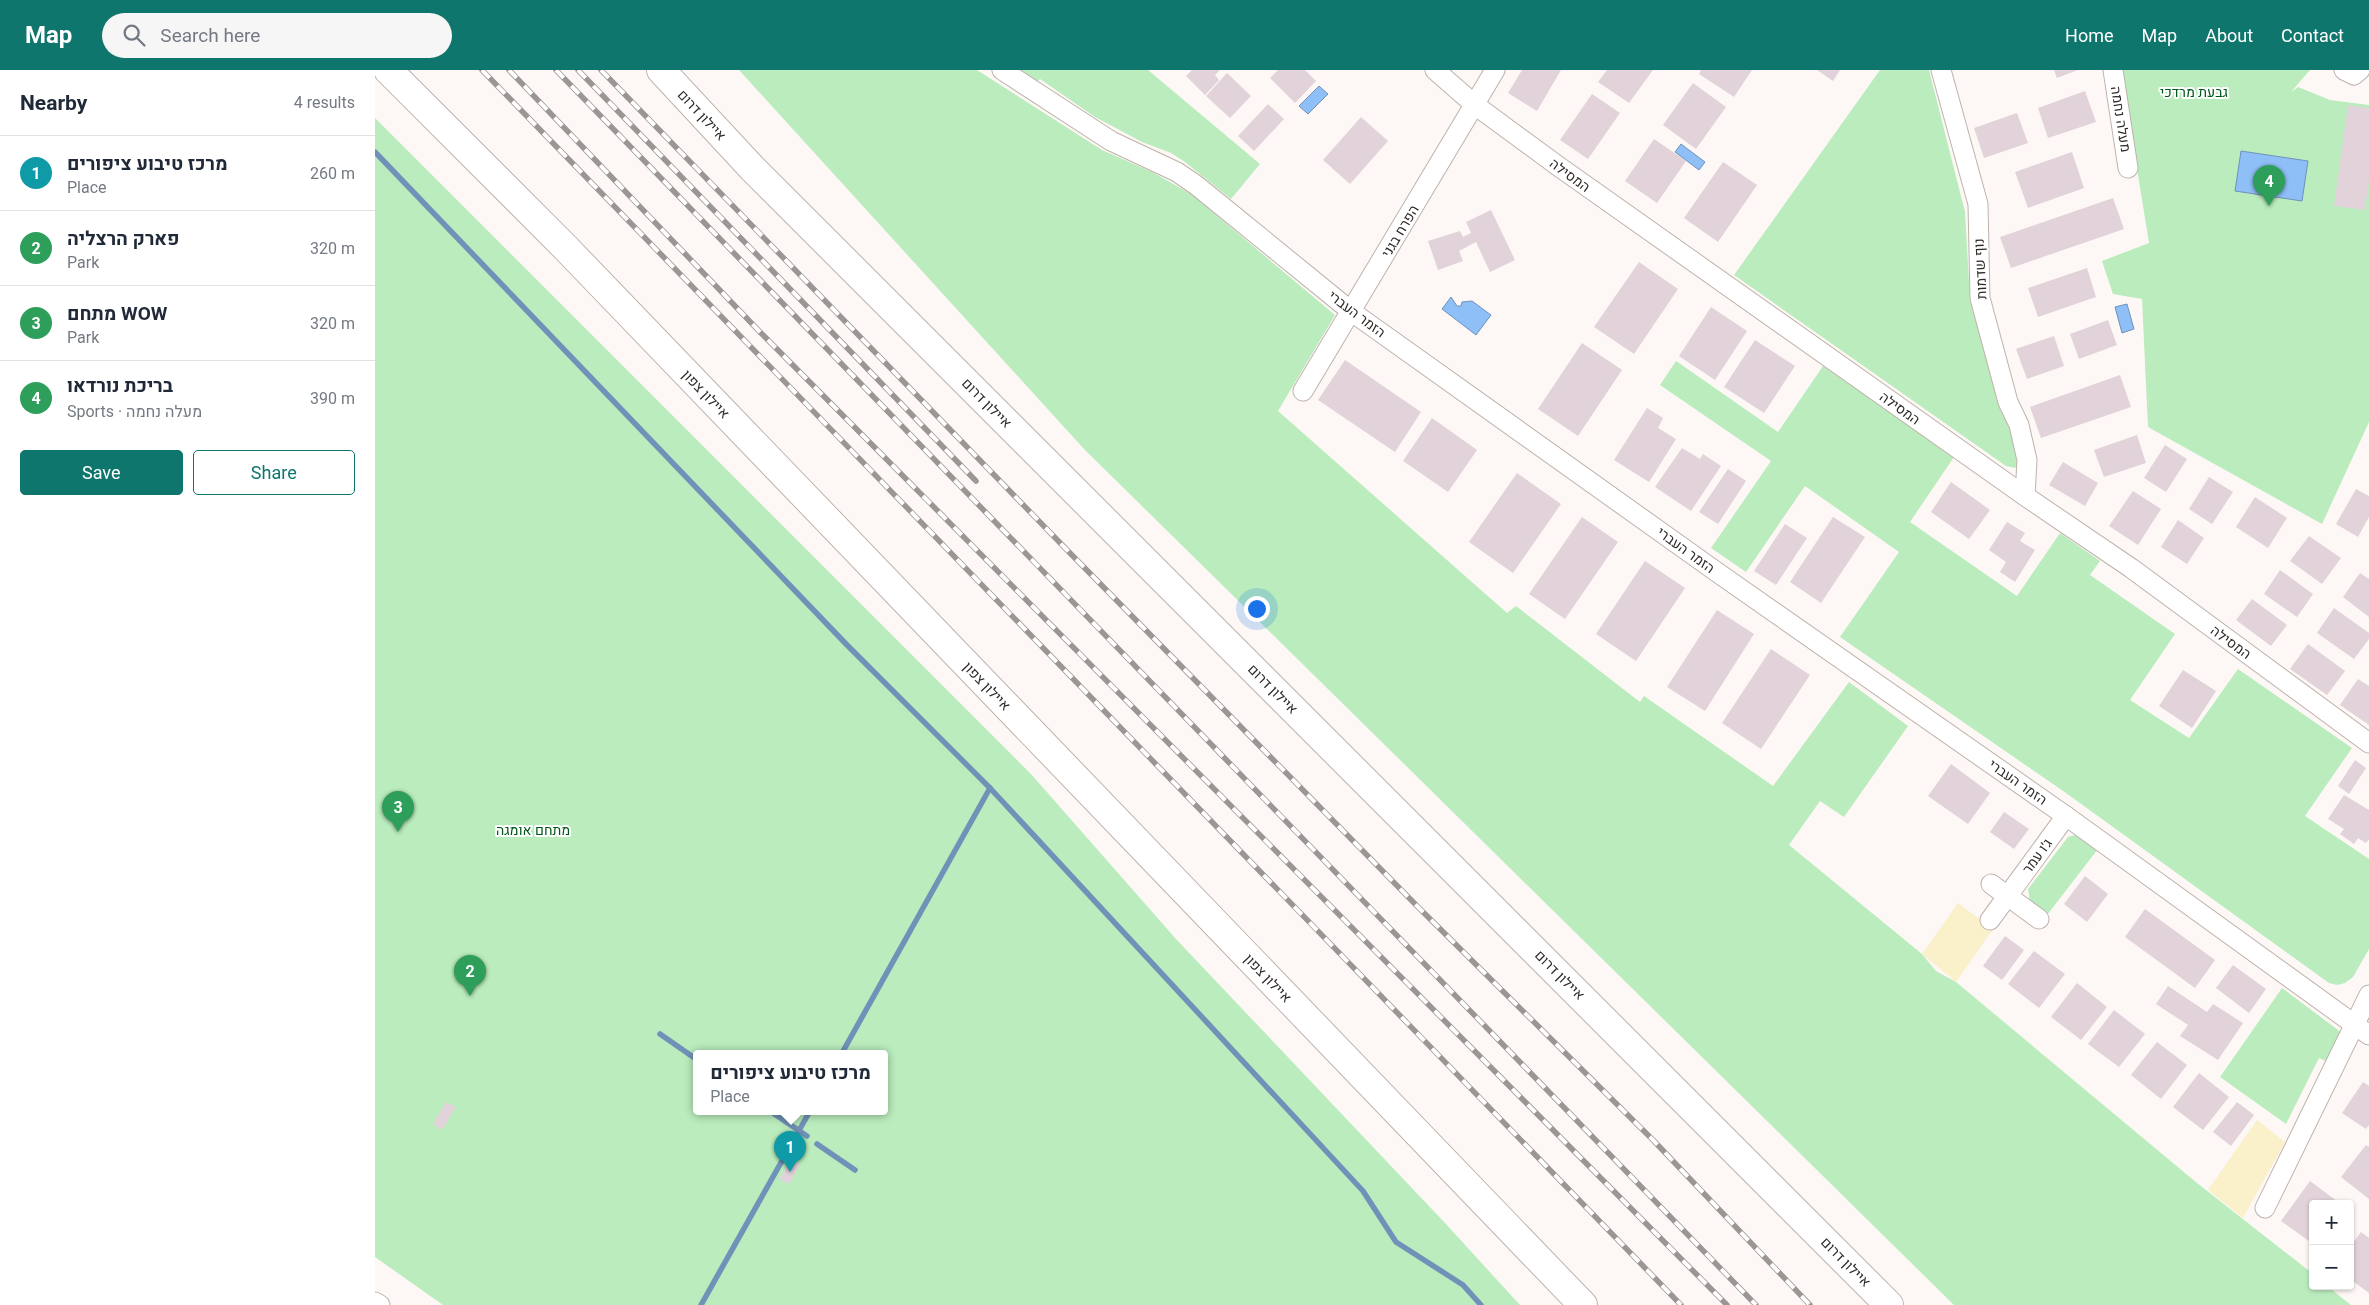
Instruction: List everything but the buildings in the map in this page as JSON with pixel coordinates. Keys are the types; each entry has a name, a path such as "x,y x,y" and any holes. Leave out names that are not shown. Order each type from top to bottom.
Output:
{"highway":[{"name":"איילון צפון","path":"388,70 563,246 1583,1305"},
{"name":"איילון דרום","path":"661,70 752,168 1889,1305"}],"street":[{"name":"הזמר העברי","path":"1002,70 1111,141 1177,172 1212,197 1352,312 1721,575 2066,816 2362,1029"},
{"name":"המסילה","path":"1435,70 1475,105 1699,267 2025,496 2131,568 2369,743"},
{"name":"הפרח בגני","path":"1303,391 1495,70"},
{"name":"נוף שדמות","path":"1941,70 1978,204 1980,298 2008,402 2019,425 2027,460 2025,496"},
{"name":"מעלה נחמה","path":"2113,70 2128,168"},
{"path":"2344,70 2354,74 2360,70"},
{"name":"ג׳ו עמר","path":"1990,920 2066,816"},
{"path":"1991,884 2039,920"},
{"path":"2265,1208 2362,1029 2369,995"},
{"path":"375,1302 380,1305"}],"green space":[{"path":"739,70 977,70 1102,150 1152,172 1191,194 1335,315 1278,411 1507,613 1516,606 1640,702 1644,696 1773,786 1849,682 1908,726 1844,817 1820,801 1789,845 1922,954 1936,971 1956,982 2197,1183 2309,1271 2309,1290 2332,1290 2351,1305 1954,1305 1084,449"},
{"path":"1008,70 1148,70 1260,164 1231,199 1171,153 1142,142 1095,117 1040,79 1033,86"},
{"path":"1880,70 1929,70 1965,212 1970,300 2001,412 2014,430 2020,463 2015,468 2006,466 1734,275"},
{"name":"גבעת מרדכי","path":"2121,70 2310,70 2291,92 2298,87 2330,100 2369,105 2369,422 2322,524 2148,427 2142,299 2113,294 2102,261 2149,243"},
{"name":"מתחם אומגה","path":"375,118 1031,774 1176,939 1445,1223 1520,1305 443,1305 375,1257"},
{"path":"1676,361 1778,432 1823,366 1954,457 1910,522 2017,596 2060,533 2100,561 2090,575 2175,634 2130,700 2189,738 2238,669 2352,748 2305,816 2369,859 2369,949 2353,977 2345,983 2337,985 2329,983 2066,793 1840,637 1899,552 1805,486 1746,572 1711,548 1771,461 1660,385"},
{"path":"2078,834 2098,849 2047,915 2030,902 2028,889 2068,837"},
{"path":"2282,988 2342,1033 2330,1063 2319,1058 2286,1124 2220,1077"}],"sand":[{"path":"1958,903 1993,929 1956,982 1922,954"},
{"path":"2257,1120 2285,1142 2243,1218 2208,1190"}],"water":[{"path":"1319,86 1328,94 1308,114 1299,106"},
{"path":"1681,144 1705,162 1699,170 1675,152"},
{"path":"2241,151 2308,161 2302,201 2235,191"},
{"path":"1451,297 1457,306 1461,306 1462,302 1472,301 1491,315 1476,335 1442,309"},
{"path":"2127,304 2134,329 2122,333 2115,307"}],"waterway":[{"path":"375,152 847,645 990,788 1363,1191 1396,1242 1463,1285 1481,1305"},
{"path":"844,1050 990,788"},
{"path":"660,1034 693,1057"},
{"path":"776,1115 807,1136"},
{"path":"701,1305 808,1115"},
{"path":"817,1144 855,1170"}],"railway":[{"path":"482,70 1681,1305"},
{"path":"509,70 759,331 1727,1305"},
{"path":"556,70 1756,1305"},
{"path":"578,70 976,481"},
{"path":"601,70 1068,551 1419,908 1653,1140 1810,1305"}],"place":[{"name":"בריכת נורדאו","path":"2269,206"},
{"name":"מתחם WOW","path":"398,832"},
{"name":"פארק הרצליה","path":"470,996"},
{"name":"מרכז טיבוע ציפורים","path":"790,1172"}]}
